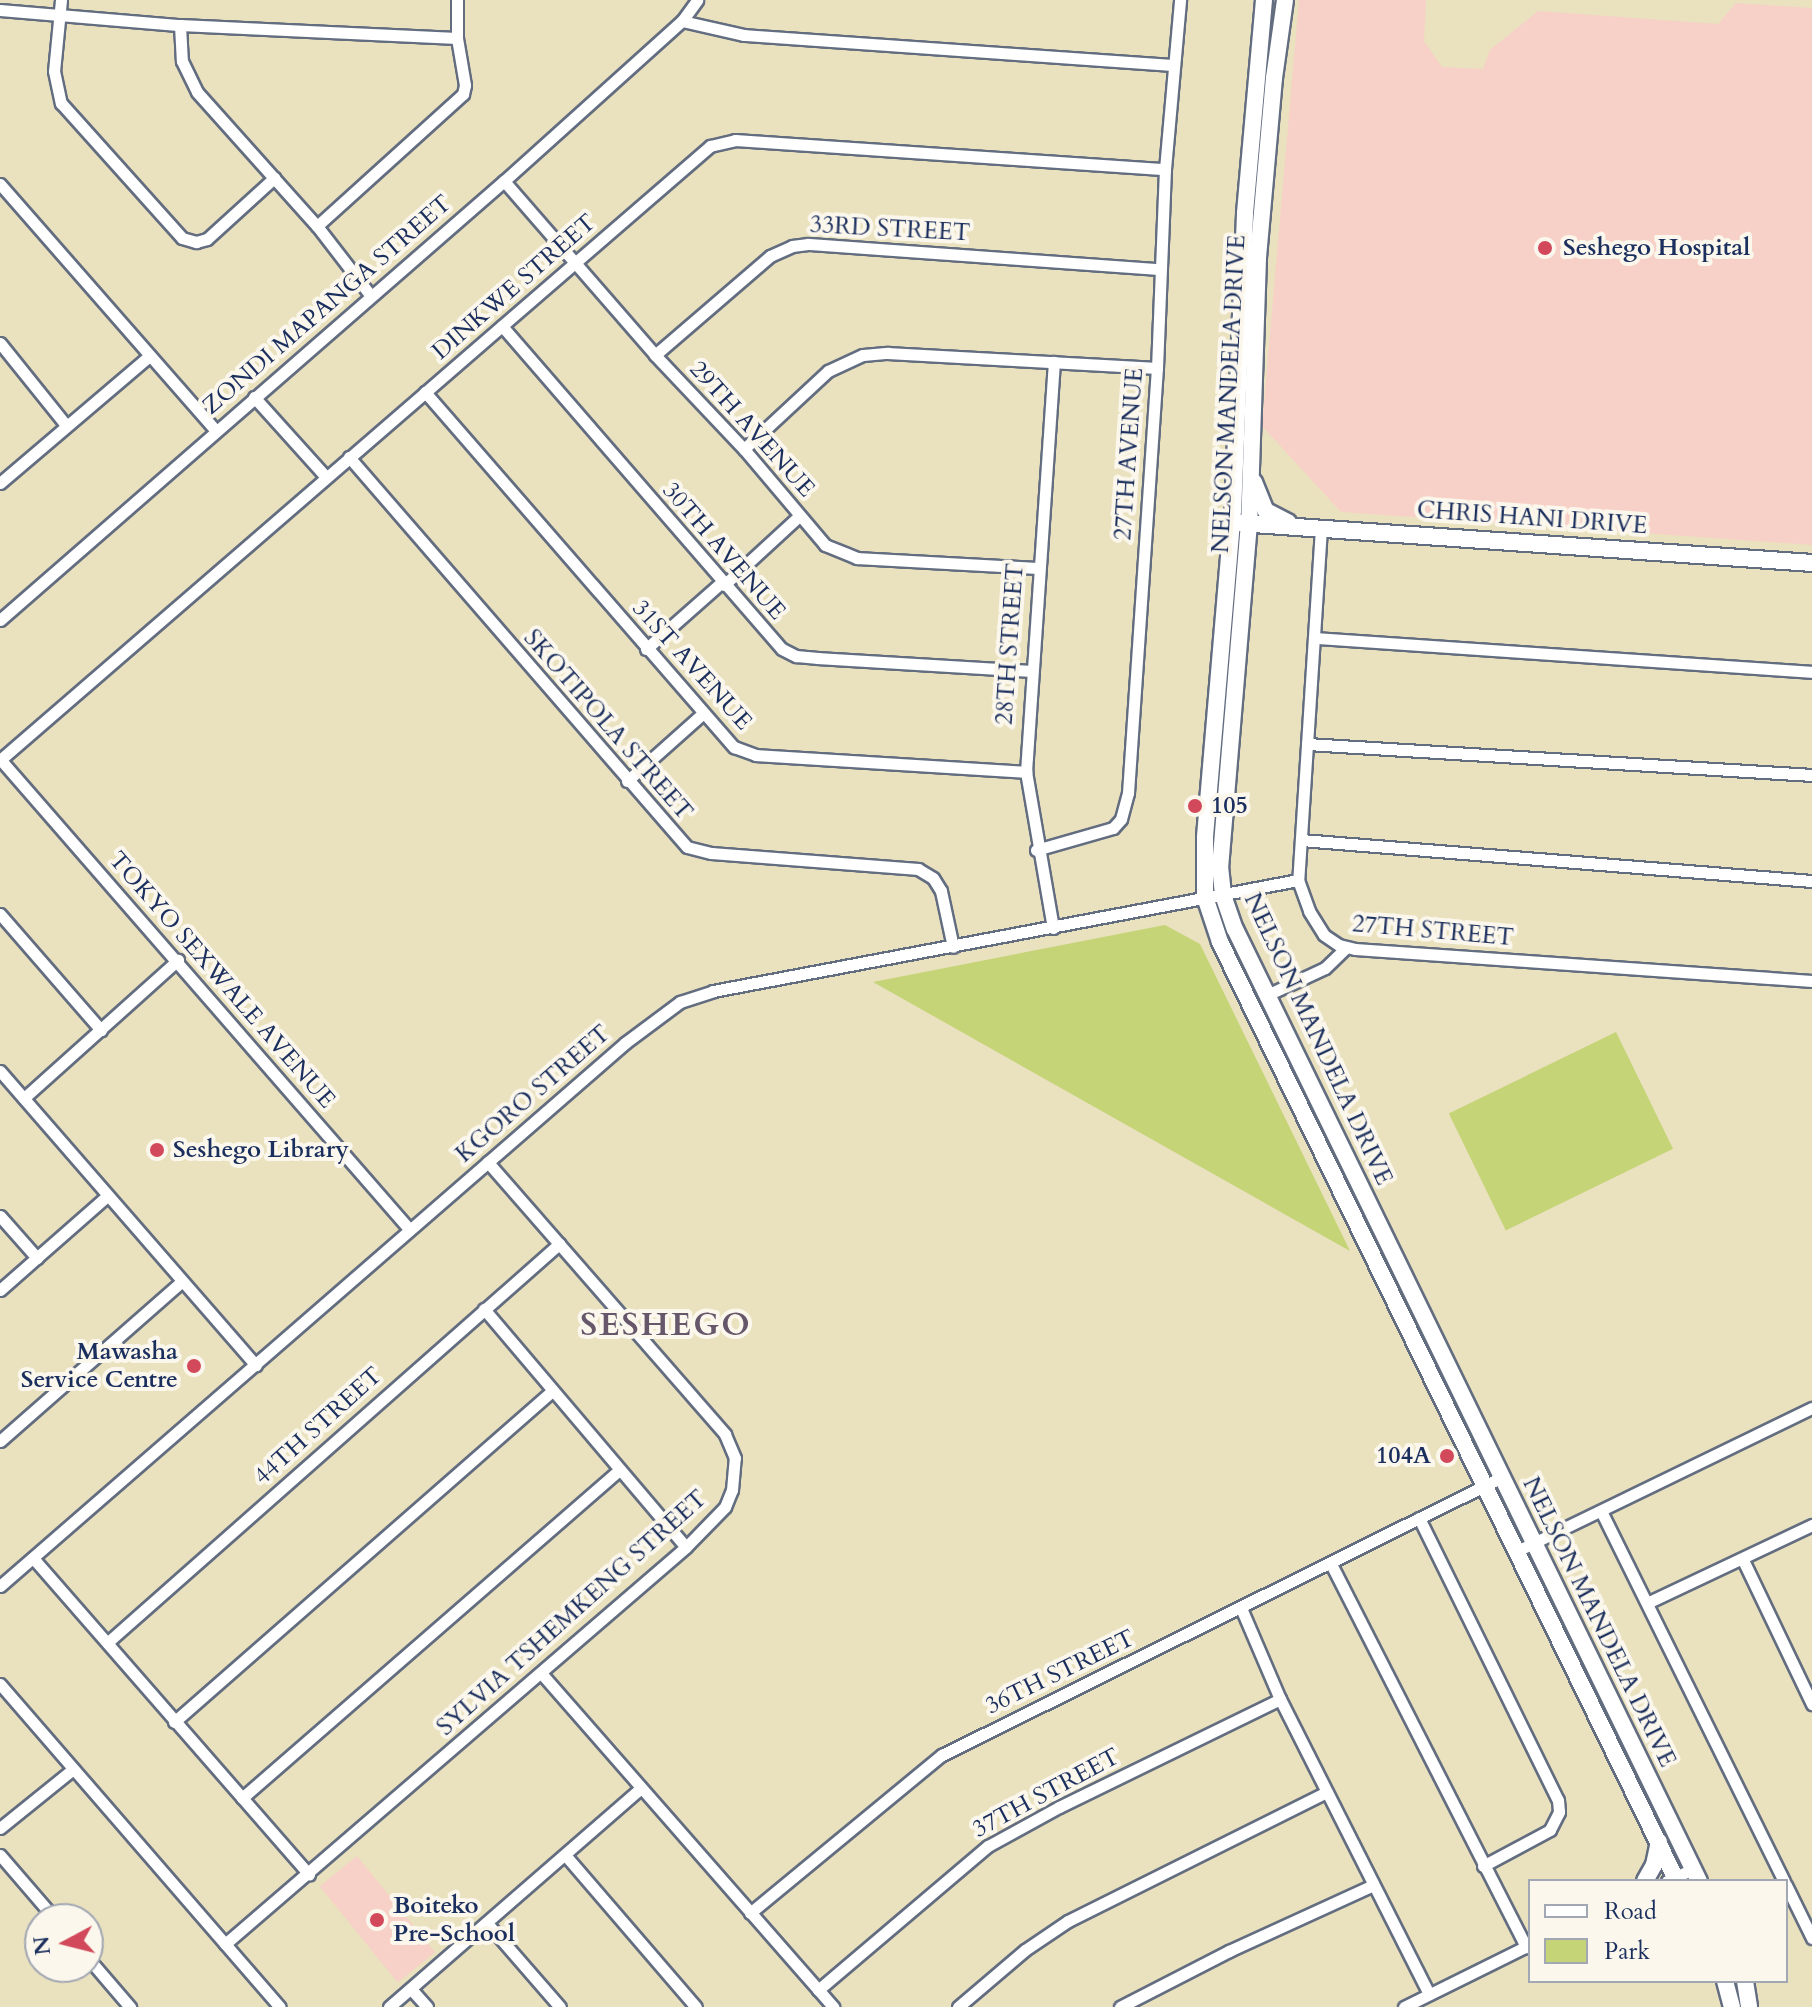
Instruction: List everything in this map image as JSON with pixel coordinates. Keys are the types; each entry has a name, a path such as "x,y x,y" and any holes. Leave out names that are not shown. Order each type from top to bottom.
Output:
{"main road":[{"name":"NELSON MANDELA DRIVE","path":"1264,0 1245,214 1240,523 1220,866 1223,895 1235,929 1696,1875"},
{"name":"NELSON MANDELA DRIVE","path":"1285,0 1261,215 1251,473 1240,523 1205,838 1205,897 1220,942 1659,1842 1673,1879"},
{"path":"1251,473 1266,511 1304,528"},
{"name":"CHRIS HANI DRIVE","path":"1240,523 1812,563"},
{"path":"1646,1879 1654,1865 1659,1842"},
{"path":"1726,1983 1732,2007"},
{"path":"1745,1983 1749,2007"}],"street":[{"path":"61,0 54,71 61,103 182,238 196,242 207,239 274,178"},
{"path":"317,226 460,98 465,85 457,38 457,0"},
{"name":"ZONDI MAPANGA STREET","path":"0,620 504,181 682,21 697,0"},
{"name":"27TH AVENUE","path":"1036,850 1102,833 1121,819 1125,806 1157,368 1165,169 1180,0"},
{"path":"0,10 180,25 457,38"},
{"path":"682,21 744,35 1174,65"},
{"path":"180,25 180,44 187,76 317,226 371,296"},
{"name":"DINKWE STREET","path":"0,760 576,265 693,157 710,146 735,140 1165,169"},
{"name":"29TH AVENUE","path":"504,181 655,355 744,449 825,545 845,555 1037,568"},
{"path":"0,184 215,430"},
{"name":"33RD STREET","path":"655,355 770,256 792,246 808,244 1160,269"},
{"name":"30TH AVENUE","path":"502,326 771,639 796,656 1031,671"},
{"path":"0,343 66,425"},
{"path":"744,449 828,371 863,355 1157,368"},
{"path":"0,483 149,356"},
{"name":"28TH STREET","path":"1053,928 1036,850 1026,772 1037,568 1054,362"},
{"name":"31ST AVENUE","path":"425,392 701,715 734,747 756,755 1026,772"},
{"path":"254,397 326,477"},
{"name":"SKOTIPOLA STREET","path":"349,457 675,836 696,851 906,866 926,872 941,891 953,947"},
{"path":"646,649 799,516"},
{"name":"27TH STREET","path":"1321,528 1298,880 1318,929 1331,941 1346,948 1812,981"},
{"path":"1316,638 1812,672"},
{"path":"627,781 701,715"},
{"path":"1307,744 1812,775"},
{"name":"TOKYO SEXWALE AVENUE","path":"0,760 178,960 410,1230"},
{"path":"1301,840 1812,881"},
{"name":"KGORO STREET","path":"0,1586 636,1033 680,1002 713,991 1298,880"},
{"path":"0,914 101,1030"},
{"path":"1267,995 1325,968 1346,948"},
{"path":"24,1098 178,960"},
{"path":"0,1071 256,1365"},
{"name":"SYLVIA TSHEMKENG STREET","path":"225,1944 686,1547 725,1507 736,1474 731,1446 725,1434 488,1162"},
{"path":"0,1290 107,1196"},
{"path":"0,1216 37,1258"},
{"name":"44TH STREET","path":"108,1642 559,1244"},
{"path":"0,1441 182,1281"},
{"path":"484,1309 686,1547"},
{"path":"174,1722 552,1391"},
{"path":"1517,1551 1812,1408"},
{"path":"242,1798 619,1470"},
{"name":"36TH STREET","path":"750,1913 942,1755 1502,1477"},
{"path":"1601,1511 1783,1879"},
{"path":"1419,1518 1558,1800 1559,1812 1550,1830 1483,1866"},
{"path":"1647,1603 1812,1525"},
{"path":"33,1558 309,1874"},
{"path":"1743,1560 1812,1704"},
{"path":"1331,1564 1483,1866 1528,1946 1404,2007"},
{"path":"1241,1608 1325,1793 1429,1994"},
{"path":"541,1673 833,2007"},
{"path":"0,1684 280,2007"},
{"name":"37TH STREET","path":"818,1990 988,1846 1059,1807 1280,1699"},
{"path":"0,1828 73,1769"},
{"path":"389,2007 641,1788"},
{"path":"958,2007 1025,1950 1068,1921 1325,1793"},
{"path":"0,1855 41,1903"},
{"path":"566,1856 696,2007"},
{"path":"1120,2007 1216,1957 1373,1885"},
{"path":"1788,1889 1812,1938"},
{"path":"487,1923 560,2007"},
{"path":"104,1977 130,2007"},
{"path":"411,1989 427,2007"}],"shaded area":[{"name":"Seshego Hospital","path":"1299,0 1426,0 1424,41 1442,67 1483,69 1490,50 1538,11 1718,24 1736,3 1812,8 1812,545 1341,512 1262,426"},
{"name":"Boiteko Pre-School","path":"357,1856 435,1952 398,1983 320,1886"}],"green space":[{"path":"1165,925 1200,944 1350,1251 873,982"},
{"path":"1616,1032 1673,1149 1506,1230 1449,1114"}],"place":[{"name":"Seshego Hospital","path":"1545,248"},
{"name":"105","path":"1195,806"},
{"name":"Seshego Library","path":"157,1150"},
{"name":"Mawasha Service Centre","path":"194,1366"},
{"name":"104A","path":"1447,1456"},
{"name":"Boiteko Pre-School","path":"377,1920"}],"district":[{"name":"SESHEGO","path":"666,1325"}]}
